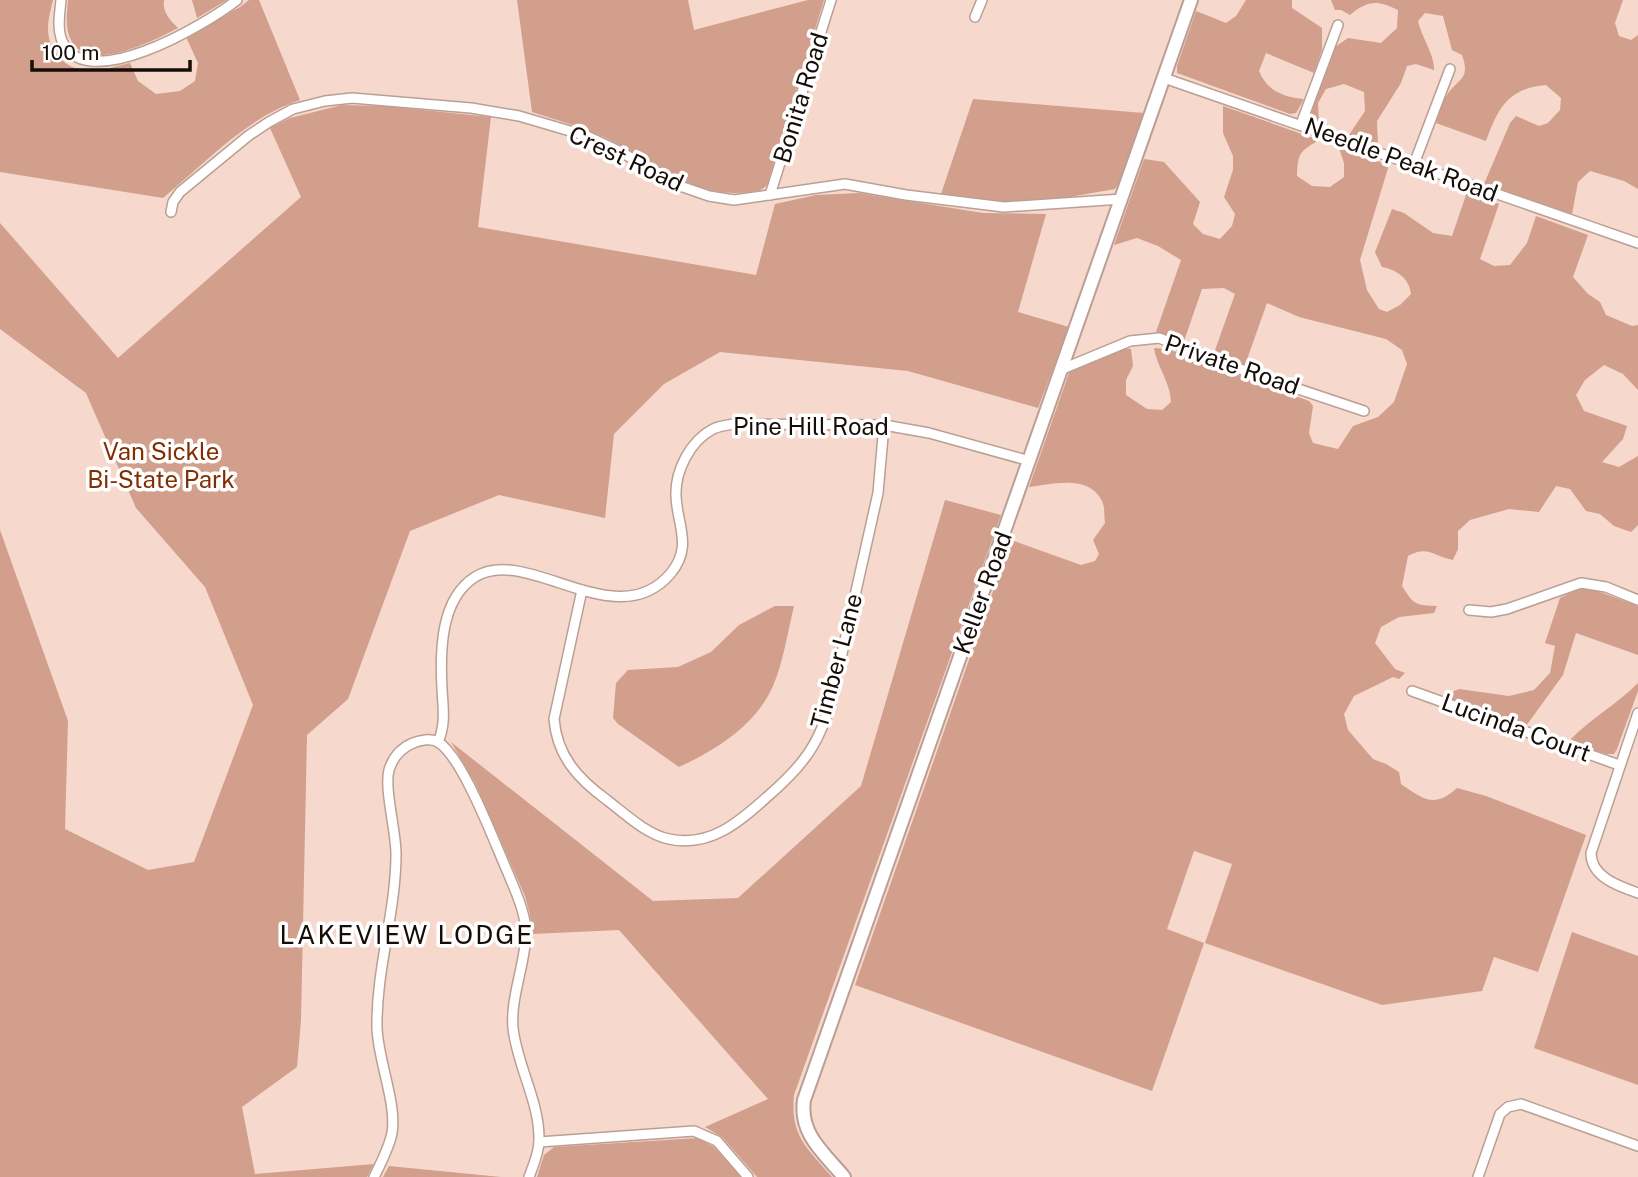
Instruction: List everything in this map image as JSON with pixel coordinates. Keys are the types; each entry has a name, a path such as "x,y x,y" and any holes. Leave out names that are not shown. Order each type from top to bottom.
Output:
{"street":[{"path":"61,0 60,37 67,50 80,59 96,62 140,53 166,42 237,0"},
{"name":"Bonita Road","path":"770,195 831,0"},
{"path":"975,17 982,0"},
{"name":"Keller Road","path":"844,1177 805,1127 802,1113 804,1100 1191,0"},
{"path":"1301,124 1338,25"},
{"path":"1414,164 1450,69"},
{"name":"Needle Peak Road","path":"1164,78 1638,243"},
{"name":"Crest Road","path":"171,212 173,202 180,192 269,121 293,109 352,98 471,108 519,116 587,136 683,187 709,196 734,200 845,184 1004,207 1122,199"},
{"name":"Private Road","path":"1060,370 1130,341 1159,338 1248,372 1364,411"},
{"name":"Pine Hill Road","path":"438,742 444,724 442,688 445,630 450,607 460,589 476,576 493,569 515,571 582,590 622,597 638,596 656,587 671,573 680,558 684,540 676,497 678,476 695,444 714,429 734,424 884,425 929,433 1030,461"},
{"name":"Timber Lane","path":"582,590 554,719 555,736 572,769 589,787 648,831 667,839 686,841 707,838 725,831 743,819 793,774 809,753 821,730 830,707 878,493 884,425"},
{"path":"1469,610 1491,612 1507,609 1581,583 1605,587 1638,600"},
{"name":"Lucinda Court","path":"1412,691 1619,765"},
{"path":"1638,713 1595,834 1591,863 1596,872 1638,893"},
{"path":"374,1177 392,1130 377,1027 395,895 396,835 388,788 389,771 395,756 405,747 428,740 438,742 456,763 466,781 509,877 525,922 525,943 513,1026 530,1091 539,1142 529,1177"},
{"path":"1478,1177 1500,1114 1508,1107 1521,1104 1638,1146"},
{"path":"539,1142 694,1131 717,1141 748,1177"}],"green space":[{"path":"0,0 53,0 48,24 49,38 63,61 71,67 90,70 130,63 138,81 156,94 180,91 195,81 198,63 186,37 249,0 259,0 300,100 244,129 163,198 0,172"},
{"path":"68,0 164,0 165,12 178,28 137,47 104,55 90,54 78,49 68,34"},
{"path":"192,0 227,0 197,18"},
{"path":"517,0 688,0 694,30 808,0 824,0 767,185 761,190 748,192 709,190 673,175 604,137 532,112"},
{"path":"1246,0 1292,0 1292,8 1322,28 1322,50 1314,73 1266,53 1259,71 1267,84 1277,92 1304,99 1296,113 1290,114 1177,73 1196,11 1226,23 1236,16"},
{"path":"1331,0 1623,0 1615,23 1619,36 1631,40 1638,35 1638,189 1624,181 1590,171 1578,182 1572,214 1484,184 1510,123 1516,116 1539,126 1548,123 1560,110 1561,98 1546,85 1522,90 1513,95 1500,110 1486,141 1436,123 1445,98 1462,78 1465,69 1462,55 1452,50 1443,16 1425,13 1418,21 1434,70 1416,64 1407,66 1401,83 1377,121 1378,146 1349,135 1365,111 1364,92 1344,84 1326,89 1318,103 1319,124 1310,118 1311,112 1335,47 1348,38 1381,43 1397,28 1398,10 1391,7 1373,3 1362,6 1350,15 1335,10"},
{"path":"973,99 1144,113 1115,189 1047,201 1011,203 941,194"},
{"name":"Van Sickle Bi-State Park","path":"342,105 384,106 491,117 478,227 756,275 775,204 816,195 859,193 983,213 1046,214 1018,312 1069,327 1038,408 908,371 720,352 664,384 614,434 605,518 499,495 410,531 348,699 307,735 301,1020 297,1067 242,1107 255,1174 374,1164 367,1177 0,1177 0,530 68,721 65,829 148,870 194,862 253,705 205,587 136,508 86,393 0,329 0,223 118,358 301,197 270,128 290,118"},
{"path":"1223,106 1319,140 1301,154 1298,162 1297,176 1312,186 1330,187 1344,177 1344,163 1339,148 1389,165 1360,260 1367,290 1379,309 1387,312 1400,305 1411,294 1405,279 1393,270 1382,267 1375,252 1392,209 1404,213 1433,233 1452,236 1467,192 1499,204 1480,259 1494,266 1510,265 1527,243 1536,216 1588,235 1573,277 1588,294 1600,302 1606,315 1632,326 1638,325 1638,390 1623,374 1604,365 1585,380 1576,395 1584,411 1627,426 1623,439 1602,462 1619,467 1638,456 1638,525 1631,532 1614,526 1600,514 1586,511 1570,489 1556,486 1539,512 1509,509 1470,520 1458,531 1458,549 1453,560 1426,551 1408,556 1402,586 1416,603 1437,606 1434,613 1399,617 1381,627 1375,643 1395,669 1405,673 1399,679 1393,677 1354,696 1344,714 1348,730 1373,759 1399,772 1401,784 1422,797 1435,800 1457,788 1486,796 1586,835 1538,972 1494,957 1482,991 1382,1005 1205,943 1232,864 1194,851 1167,929 1204,943 1152,1091 855,985 1011,540 1081,565 1095,561 1099,554 1093,540 1105,523 1103,503 1096,493 1088,487 1069,483 1029,487 1070,370 1121,348 1131,349 1133,366 1126,380 1126,395 1147,409 1162,410 1171,402 1170,394 1154,348 1168,349 1309,401 1313,406 1309,433 1313,443 1338,449 1353,426 1378,417 1394,402 1407,364 1402,350 1386,339 1299,317 1267,303 1245,365 1214,353 1235,294 1224,288 1202,289 1184,341 1156,332 1181,260 1158,246 1137,238 1114,245 1144,159 1164,162 1200,202 1193,224 1203,234 1220,239 1232,226 1235,214 1224,197 1233,170 1233,156 1223,133"},
{"path":"945,500 1001,515 794,1095 795,1121 802,1140 832,1177 757,1177 722,1137 705,1127 768,1099 619,930 532,934 525,896 475,783 451,742 653,901 738,898 861,786"},
{"path":"1589,588 1638,606 1638,655 1576,633 1563,675 1526,726 1443,696 1459,689 1509,696 1534,690 1550,673 1555,646 1545,643 1560,598 1576,590"},
{"path":"775,606 794,606 777,677 756,713 721,744 679,767 613,718 616,683 628,670 678,667 711,652 739,625"},
{"path":"1638,683 1638,691 1614,754 1606,754 1569,741 1621,698"},
{"path":"1572,932 1638,956 1638,1085 1534,1048"},
{"path":"698,1138 714,1147 741,1177 537,1177 544,1155 554,1147"},
{"path":"389,1166 501,1177 383,1177"}],"district":[{"name":"LAKEVIEW LODGE","path":"407,935"}]}
